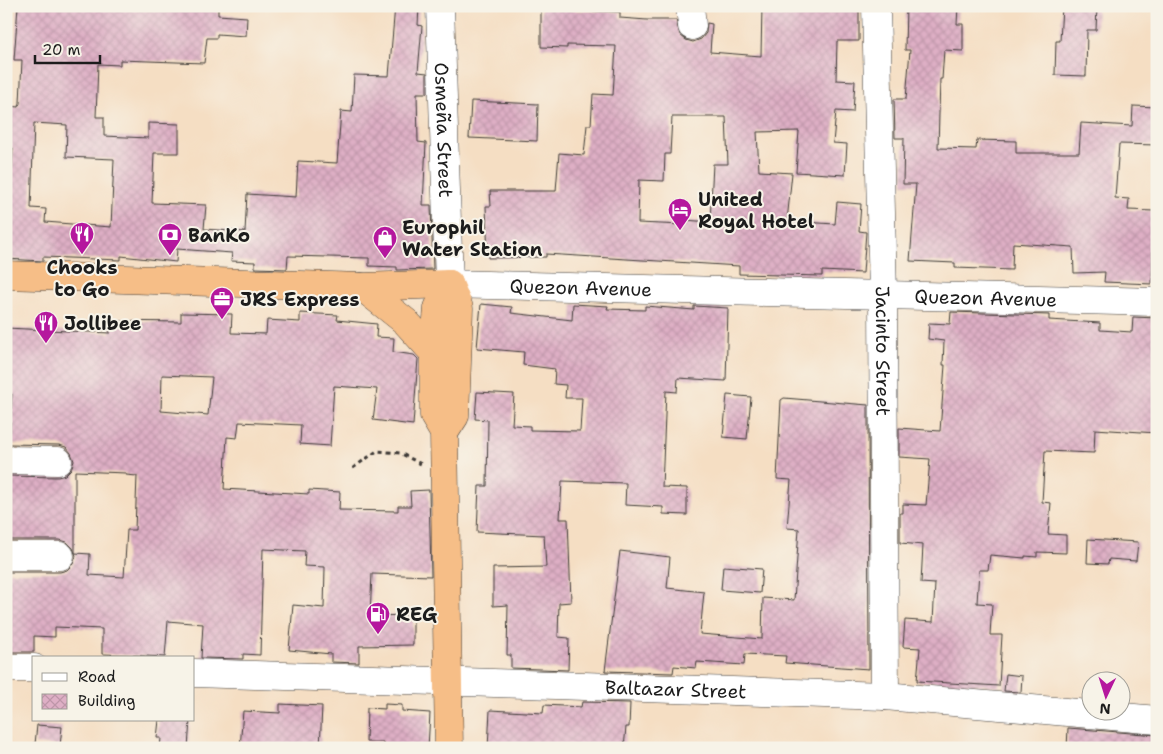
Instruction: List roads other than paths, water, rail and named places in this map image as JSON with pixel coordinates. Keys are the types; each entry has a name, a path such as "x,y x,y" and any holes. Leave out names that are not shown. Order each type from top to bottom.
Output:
{"highway":[{"name":"Quezon Avenue","path":"6,275 362,287 450,284"},
{"path":"449,748 444,433 434,416 434,353 438,308 450,284"},
{"path":"444,433 455,416 456,406 458,308 450,284"},
{"path":"362,287 406,322 434,353"}],"street":[{"name":"Osmeña Street","path":"440,6 450,284"},
{"name":"Jacinto Street","path":"876,6 884,295 885,696"},
{"name":"Quezon Avenue","path":"450,284 1157,302"},
{"path":"6,460 58,461"},
{"path":"6,556 60,556"},
{"path":"6,668 32,668"},
{"name":"Baltazar Street","path":"195,673 885,696 1157,720"}],"place":[{"name":"United Royal Hotel","path":"680,231"},
{"name":"Chooks to Go","path":"82,255"},
{"name":"BanKo","path":"170,256"},
{"name":"Europhil Water Station","path":"385,259"},
{"name":"JRS Express","path":"222,320"},
{"name":"Jollibee","path":"46,344"},
{"name":"REG","path":"378,635"}]}
